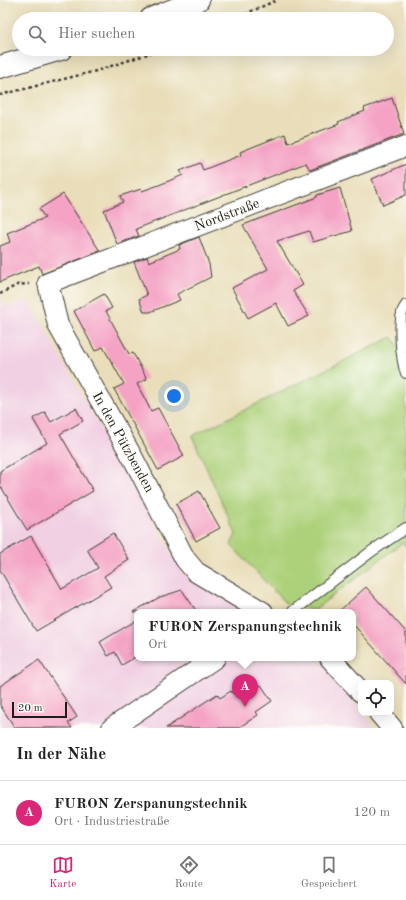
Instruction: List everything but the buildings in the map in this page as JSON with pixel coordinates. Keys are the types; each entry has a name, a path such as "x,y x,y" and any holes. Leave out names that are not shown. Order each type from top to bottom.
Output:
{"main road":[{"path":"168,12 198,0"},
{"path":"0,67 37,56"}],"street":[{"name":"Nordstraße","path":"48,283 406,146"},
{"name":"In den Pützbenden","path":"48,283 58,325 134,460 185,559 196,572 257,609"},
{"path":"112,728 211,661"},
{"path":"333,661 358,689"},
{"path":"382,716 392,728"}],"lane":[{"path":"406,305 403,310 401,320 401,336 406,374"},
{"path":"296,609 372,551 406,528"}],"path":[{"path":"250,12 277,0"},
{"path":"0,94 96,71 142,56"},
{"path":"0,294 17,285 48,283"}],"shaded area":[{"path":"0,295 4,306 29,301 182,572 240,609 134,609 134,661 320,661 358,706 358,716 366,716 376,728 0,728"}],"green space":[{"path":"392,337 406,356 406,546 402,543 315,609 287,605 231,545 236,534 192,436"}],"place":[{"name":"FURON Zerspanungstechnik","path":"245,707"}]}
